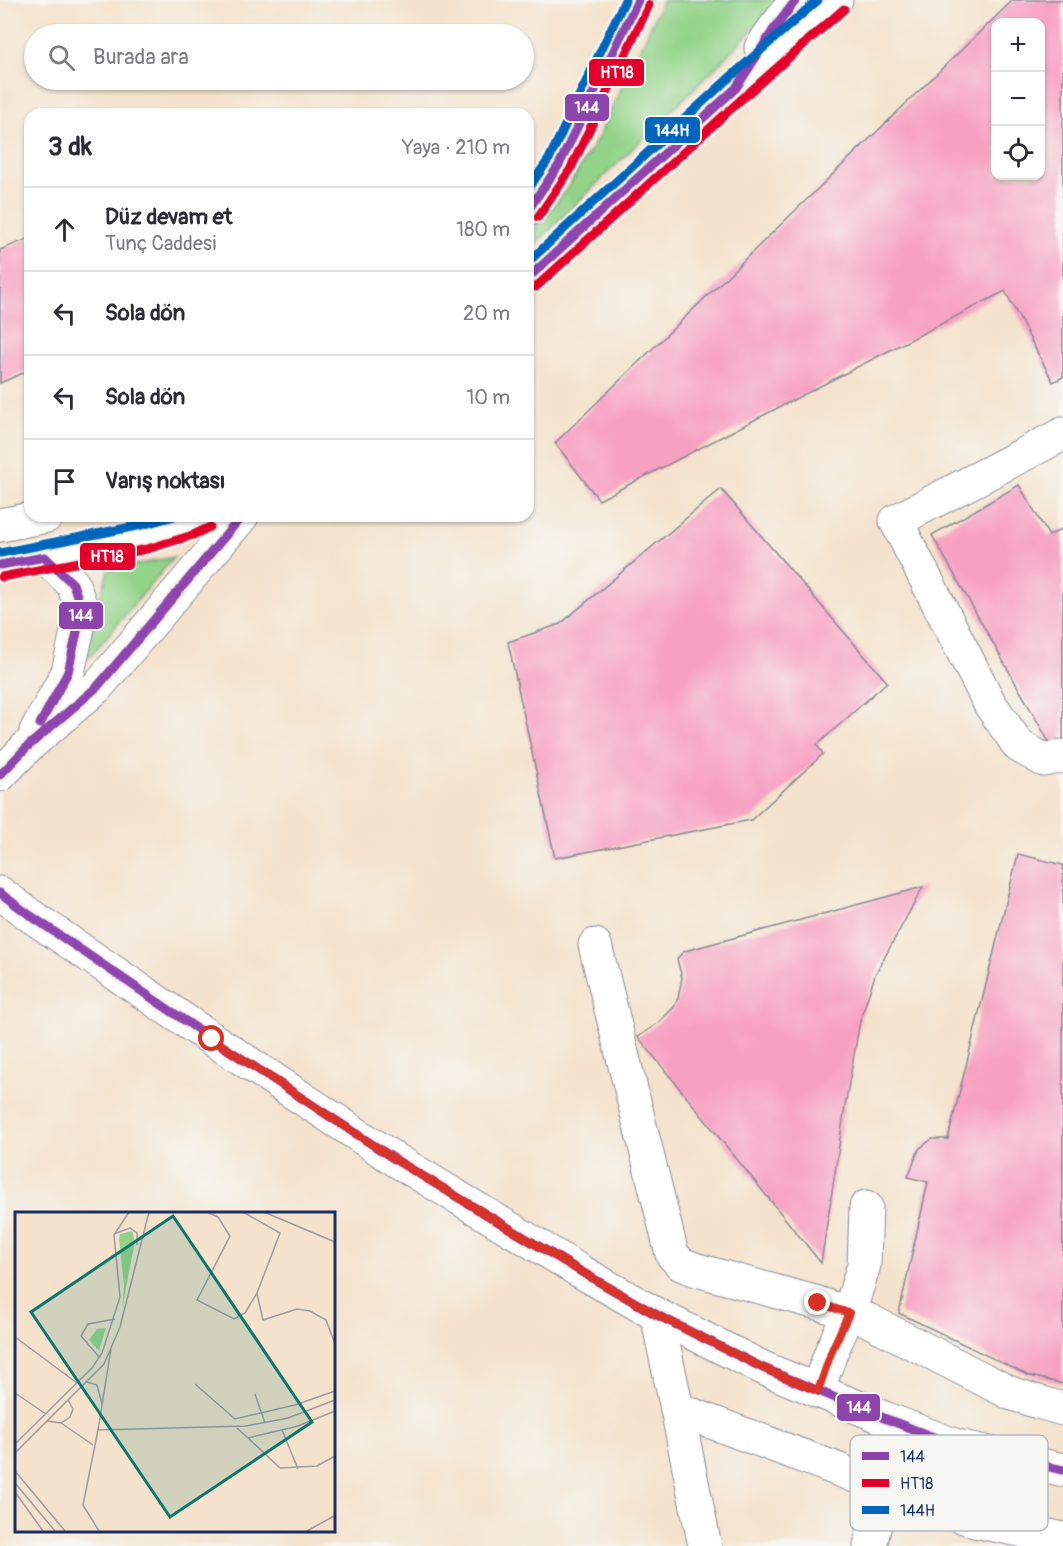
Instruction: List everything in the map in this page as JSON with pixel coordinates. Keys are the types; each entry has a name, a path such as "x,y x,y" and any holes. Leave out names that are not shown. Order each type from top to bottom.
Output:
{"main road":[{"path":"534,201 559,165 638,0"},
{"path":"736,88 774,29 796,0"},
{"path":"534,273 836,0"},
{"path":"1063,434 896,521 990,704 1019,746 1044,760 1063,756"},
{"path":"0,525 24,520"},
{"path":"0,565 145,537 193,522"},
{"path":"0,775 27,747 97,687 237,522"},
{"path":"27,747 68,672 82,610 73,584 45,557"},
{"path":"0,893 212,1039 396,1160 580,1271 657,1315 763,1368 929,1435"},
{"path":"595,945 672,1254 681,1264 818,1303 868,1320 1011,1393 1063,1409"},
{"path":"818,1391 832,1350 849,1313 864,1265 866,1207"},
{"path":"657,1315 705,1546"},
{"path":"677,1408 850,1473"},
{"path":"1048,1467 1063,1470"},
{"path":"870,1546 874,1531"},
{"path":"1024,1531 1063,1539"}],"green space":[{"path":"663,0 781,0 534,245 534,231 566,191 599,136"},
{"path":"174,557 88,659 83,658 108,571"}],"building":[{"path":"1013,0 1063,0 1063,377 1053,382 1005,291 599,500 555,443 991,21 991,180 1045,180 1045,18 994,18"},
{"path":"24,240 24,373 0,383 0,250"},
{"path":"1019,485 1049,536 1063,528 1063,745 1054,751 932,535"},
{"path":"721,489 887,682 817,745 823,754 751,820 555,858 508,642 560,624"},
{"path":"1018,854 1063,865 1063,1384 1027,1375 899,1313 928,1182 908,1177 919,1149 932,1139 948,1139"},
{"path":"923,887 875,975 860,1021 821,1263 638,1037 658,1023 674,1007 682,978 677,959 685,951"}],"transit line":[{"name":"144H","path":"534,180 549,159 625,0"},
{"name":"144","path":"534,201 559,165 638,0"},
{"name":"144","path":"534,273 736,88 774,29 796,0"},
{"name":"144H","path":"534,257 818,0"},
{"name":"HT18","path":"538,217 570,170 649,5"},
{"name":"HT18","path":"536,287 844,9"},
{"name":"144H","path":"0,553 153,522"},
{"name":"144","path":"0,775 27,747 97,687 237,522"},
{"name":"HT18","path":"2,577 147,549 193,535 210,527"},
{"name":"144","path":"0,565 45,557 73,584 82,610 68,672 40,724"},
{"name":"144","path":"0,893 212,1039 396,1160 580,1271 657,1315 763,1368 928,1435"},
{"name":"144","path":"1048,1467 1063,1470"}],"route":[{"path":"212,1039 396,1160 580,1271 657,1315 763,1368 818,1391 832,1350 849,1313 818,1303"}]}
